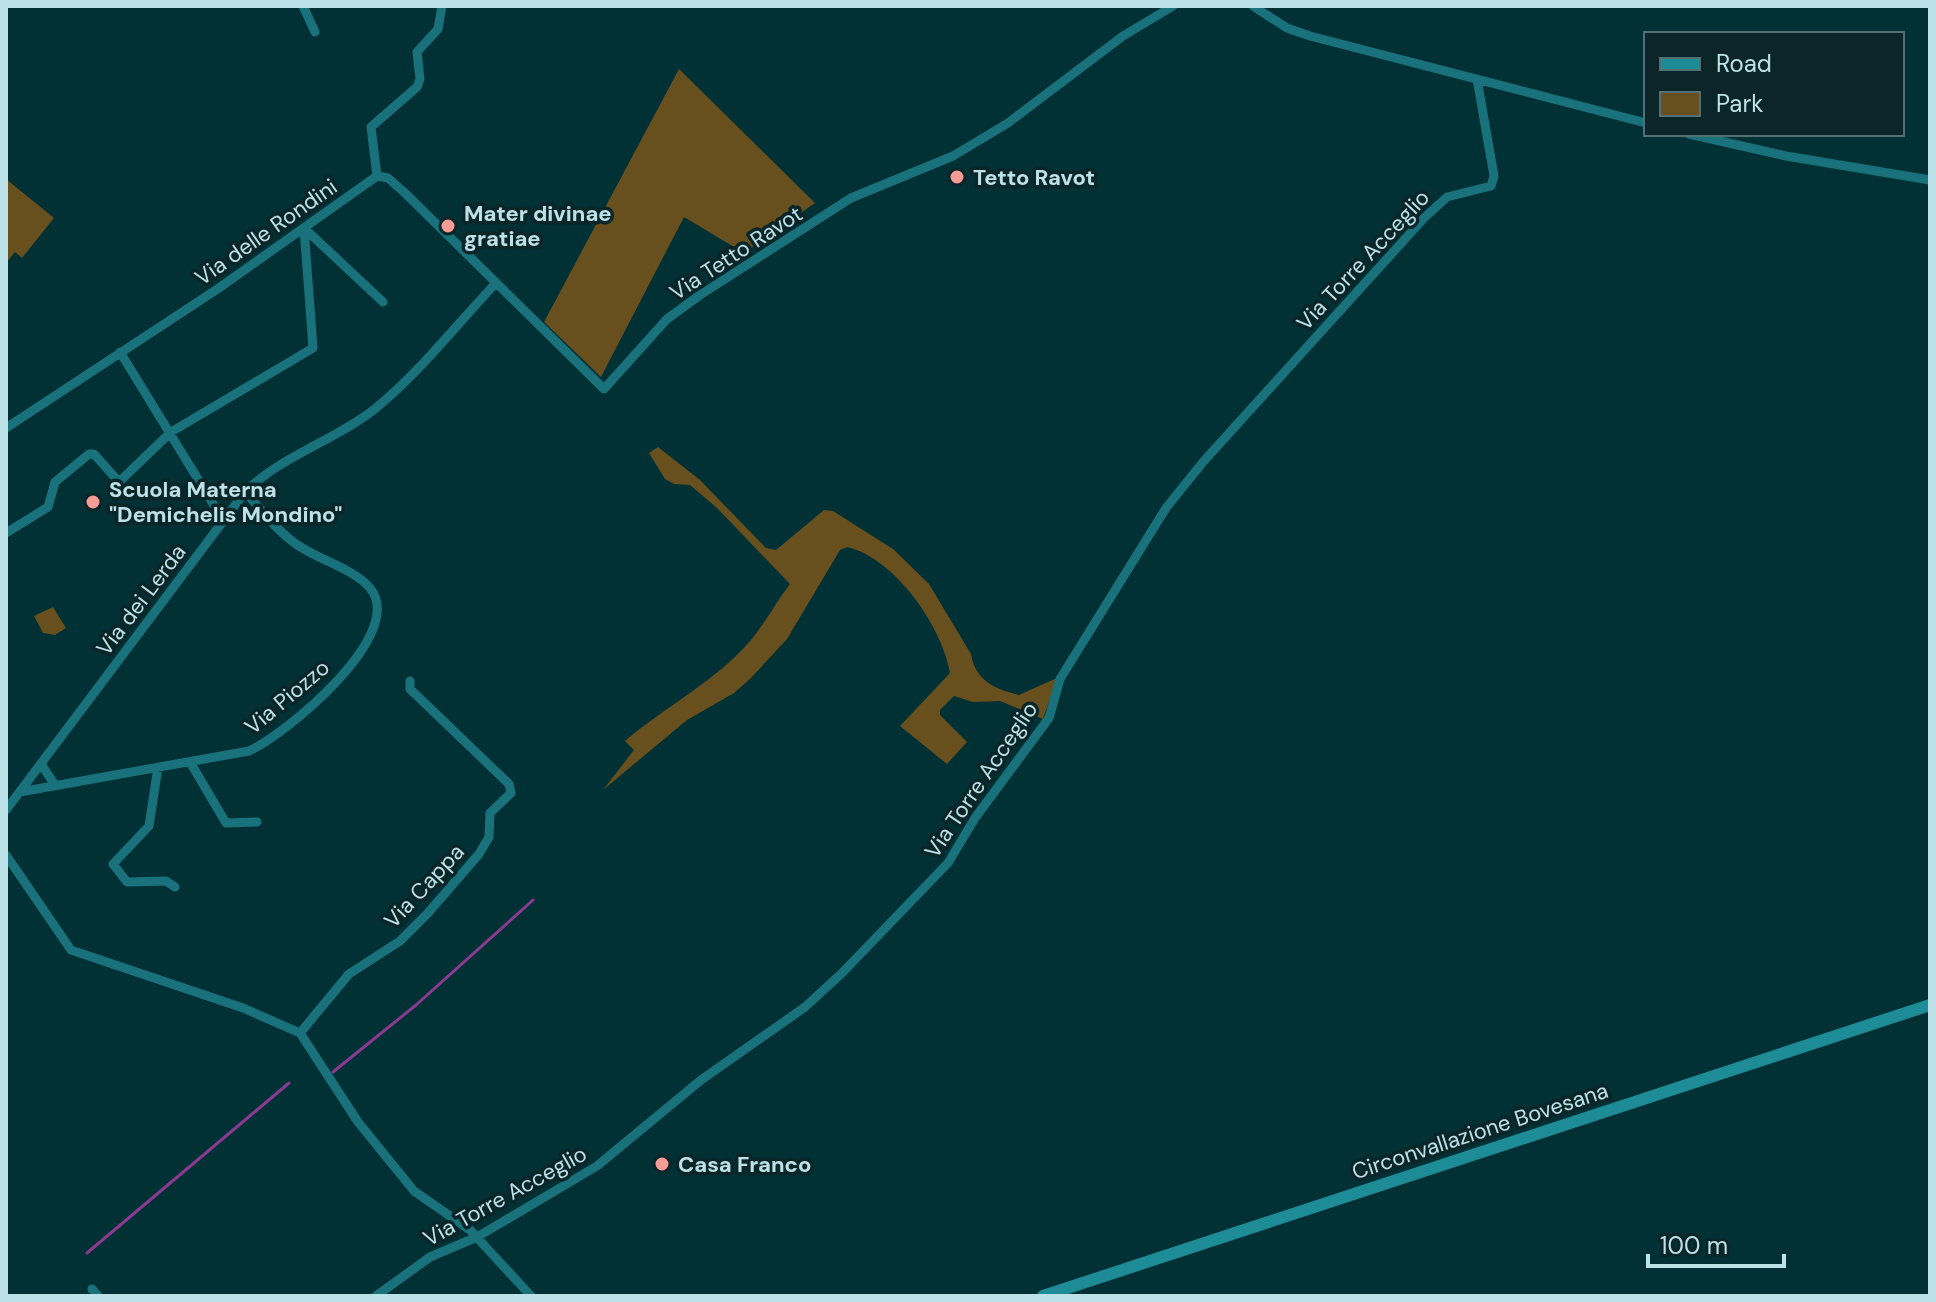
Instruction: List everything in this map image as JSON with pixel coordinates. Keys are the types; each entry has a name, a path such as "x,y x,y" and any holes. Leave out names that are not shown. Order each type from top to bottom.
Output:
{"main road":[{"name":"Circonvallazione Bovesana","path":"1043,1296 1930,1005"}],"street":[{"path":"303,6 315,32"},
{"path":"377,176 371,127 417,87 420,79 417,52 438,29 442,6"},
{"name":"Via Tetto Ravot","path":"377,176 388,178 397,186 601,388 607,388 667,319 700,295 851,198 953,156 1008,123 1123,36 1173,6"},
{"path":"1253,6 1287,28 1310,36 1644,122"},
{"name":"Via Torre Acceglio","path":"376,1296 430,1257 477,1237 597,1166 701,1080 805,1007 936,878 1049,718 1060,679 1166,508 1242,418 1340,315 1424,218 1447,197 1491,186 1494,176 1477,79"},
{"path":"1699,136 1930,180"},
{"name":"Via delle Rondini","path":"6,428 377,176"},
{"path":"304,228 383,302"},
{"path":"6,533 48,507 55,482 89,454 94,454 119,482 171,432 313,348 304,228"},
{"name":"Via dei Lerda","path":"20,792 245,492 266,475 334,437 375,409 496,283"},
{"path":"120,352 223,520"},
{"name":"Via Piozzo","path":"20,792 249,751 274,736 336,684 377,621 378,605 370,589 295,543 245,492"},
{"name":"Via Cappa","path":"300,1033 349,974 400,941 428,913 479,854 489,837 490,813 511,793 509,784 410,689 410,681"},
{"path":"190,762 226,823 257,822"},
{"path":"41,764 55,785"},
{"path":"158,767 149,826 113,864 127,882 166,881 175,887"},
{"path":"6,810 20,792"},
{"path":"6,855 71,950 243,1008 300,1033 335,1090 406,1182 477,1237 531,1296"}],"green space":[{"path":"679,69 815,203 744,253 684,217 601,377 544,322"},
{"path":"6,179 54,218 22,258 15,252 6,263"},
{"path":"658,447 700,480 766,548 776,550 824,510 833,511 893,549 929,584 971,654 977,671 987,682 1019,695 1057,678 1043,719 1000,701 973,702 954,696 940,710 940,715 967,742 947,764 900,726 950,673 946,655 927,616 899,580 865,554 847,547 840,550 787,639 751,678 734,693 687,720 603,790 634,750 625,741 737,655 790,584 717,508 690,485 674,484 665,479 649,453"},
{"path":"53,607 66,628 55,635 43,633 34,616"}],"waterway":[{"path":"333,1072 416,1005 533,900"},
{"path":"87,1253 289,1083"}],"place":[{"name":"Tetto Ravot","path":"957,177"},
{"name":"Mater divinae gratiae","path":"448,226"},
{"name":"Scuola Materna \"Demichelis Mondino\"","path":"93,502"},
{"name":"Casa Franco","path":"662,1164"}]}
